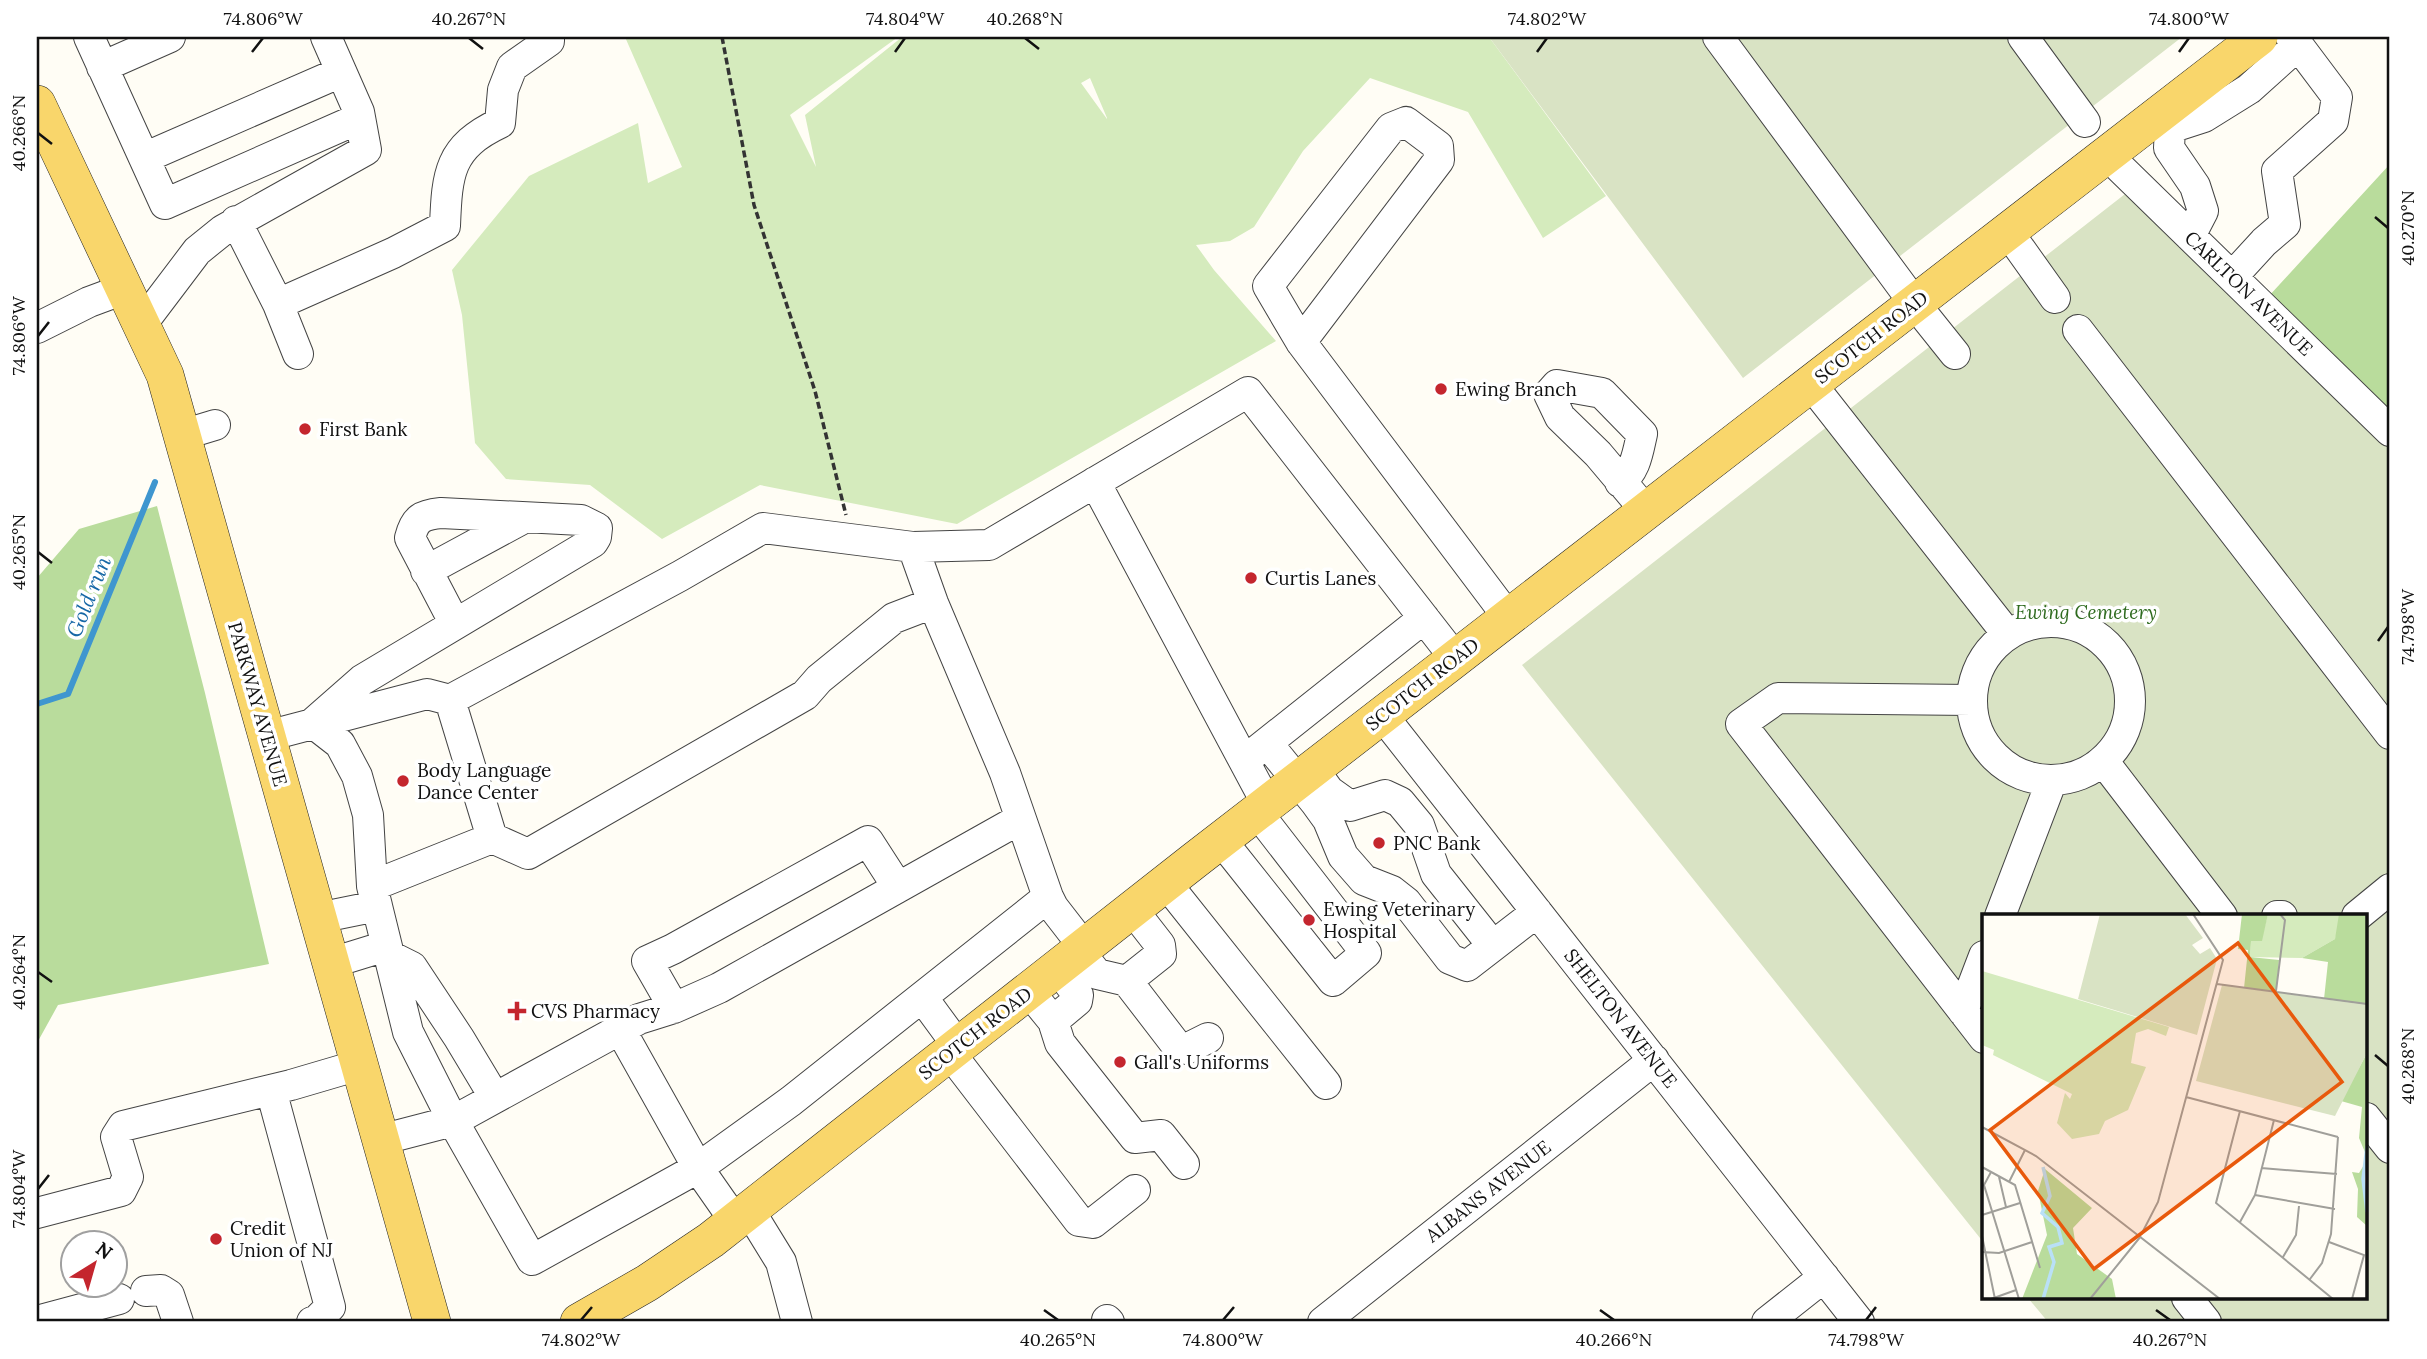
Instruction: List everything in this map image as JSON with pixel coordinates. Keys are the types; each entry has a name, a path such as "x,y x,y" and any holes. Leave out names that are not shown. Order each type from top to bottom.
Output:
{"main road":[{"name":"SCOTCH ROAD","path":"579,1322 616,1313 668,1269 742,1216 1262,808 1296,767 1382,715 2107,155 2162,123 2259,37"},
{"name":"PARKWAY AVENUE","path":"37,104 165,375 199,430 267,736 432,1322"}],"street":[{"path":"89,37 165,204 360,118"},
{"path":"102,67 170,37"},
{"path":"141,325 197,251 236,221 366,150 360,118 326,37"},
{"path":"1718,37 1955,354"},
{"path":"2023,37 2085,122"},
{"path":"278,304 393,253 445,226 449,173 459,153 480,133 500,123 503,90 512,67 549,39"},
{"path":"2190,236 2203,211 2195,186 2169,148 2162,123 2204,117 2249,89 2294,41 2337,97 2333,121 2277,172 2285,225 2264,242 2232,277"},
{"path":"145,158 341,72"},
{"path":"1301,342 1439,160 1438,146 1405,122 1391,128 1268,286 1301,342 1508,617"},
{"name":"CARLTON AVENUE","path":"2107,155 2390,431"},
{"path":"236,221 278,304 298,354"},
{"path":"2008,232 2055,298"},
{"path":"37,328 89,302 124,289"},
{"path":"2078,330 2390,734"},
{"path":"1811,384 2008,635"},
{"path":"267,736 427,694 450,700 763,528 852,537 913,547 989,545 1248,392 1455,658"},
{"path":"1095,482 1244,762 1262,808 1366,953 1333,981 1221,840"},
{"path":"1620,482 1646,511"},
{"path":"313,723 362,680 593,542 597,528 581,520 441,513 425,515 413,524 410,538 454,624"},
{"path":"426,571 525,517"},
{"path":"913,547 933,603 1005,773 1048,897 1073,955 1077,1001 1053,1021"},
{"path":"450,700 492,838 528,854 806,695 819,679 894,618 933,603"},
{"path":"1244,762 1424,618"},
{"path":"2061,622 2086,630 2108,646 2123,668 2130,694 2128,721 2119,741 2104,762 2076,776 2052,780 2029,777 2007,766 1989,750 1976,727 1972,700 1976,674 1989,651 2008,635 2034,623 2061,622"},
{"path":"1972,700 1778,698 1741,724 1982,1035"},
{"name":"SHELTON AVENUE","path":"1382,715 1859,1322"},
{"path":"313,723 340,744 357,776 368,815 375,896 408,1032 453,1121 532,1259 698,1168 790,1101 1048,897"},
{"path":"2104,762 2220,914"},
{"path":"1296,767 1350,806 1385,795 1400,802 1419,825 1436,874 1493,946"},
{"path":"1296,767 1328,820 1343,856 1364,880 1392,891 1406,902 1450,960 1467,966 1537,912"},
{"path":"2001,914 2052,780"},
{"path":"380,1140 453,1121 639,1019 674,1008 719,988 1020,819"},
{"path":"318,918 375,896 492,838"},
{"path":"674,1008 647,961 869,841 897,886"},
{"path":"1392,891 1430,855"},
{"path":"1166,883 1326,1084"},
{"path":"2359,914 2390,889"},
{"path":"1127,981 1161,954 1160,945 1132,909"},
{"path":"331,963 387,950 412,967 495,1098"},
{"path":"1073,955 1097,974 1127,981 1177,1046 1186,1049 1208,1038"},
{"path":"1963,1011 1982,961"},
{"path":"1029,990 1053,1021 1060,1043 1135,1138 1161,1135 1184,1164"},
{"path":"922,997 954,1049 1079,1222 1093,1223 1135,1190"},
{"path":"620,1029 698,1168 781,1262 797,1322"},
{"name":"ALBANS AVENUE","path":"1323,1322 1654,1060"},
{"path":"37,1213 121,1191 128,1177 116,1138 123,1126 271,1090 359,1065"},
{"path":"271,1090 330,1307 317,1321 312,1322"},
{"path":"2368,1121 2390,1149"},
{"path":"1767,1322 1824,1278"},
{"path":"37,1321 132,1295 161,1290 169,1295 178,1322"},
{"path":"2189,1300 2206,1322"}],"path":[{"path":"722,37 754,205 815,391 852,537"}],"green space":[{"path":"625,37 898,37 790,115 816,167 805,115 902,37 1489,37 1606,196 1543,238 1468,112 1370,78 1303,151 1254,227 1230,241 1196,245 1214,270 1276,341 957,524 760,485 662,539 590,485 506,479 475,443 462,315 452,270 529,176 638,123 648,183 682,167","holes":["1090,78 1107,119 1081,83"]},
{"path":"1489,37 2182,37 1743,378"},
{"path":"2390,164 2390,441 2257,309"},
{"name":"Ewing Cemetery","path":"2134,187 2390,441 2390,1322 2048,1322 2030,1300 2368,1300 2368,914 1982,914 1982,1240 1522,665"},
{"path":"157,506 205,693 269,964 58,1005 37,1043 37,578 79,529"}],"waterway":[{"name":"Gold run","path":"37,704 68,694 155,482"}],"place":[{"name":"Ewing Branch","path":"1441,389"},
{"name":"First Bank","path":"305,429"},
{"name":"Curtis Lanes","path":"1251,578"},
{"name":"Body Language Dance Center","path":"403,781"},
{"name":"PNC Bank","path":"1379,843"},
{"name":"Ewing Veterinary Hospital","path":"1309,920"},
{"name":"CVS Pharmacy","path":"517,1011"},
{"name":"Gall's Uniforms","path":"1120,1062"},
{"name":"Credit Union of NJ","path":"216,1239"}]}
